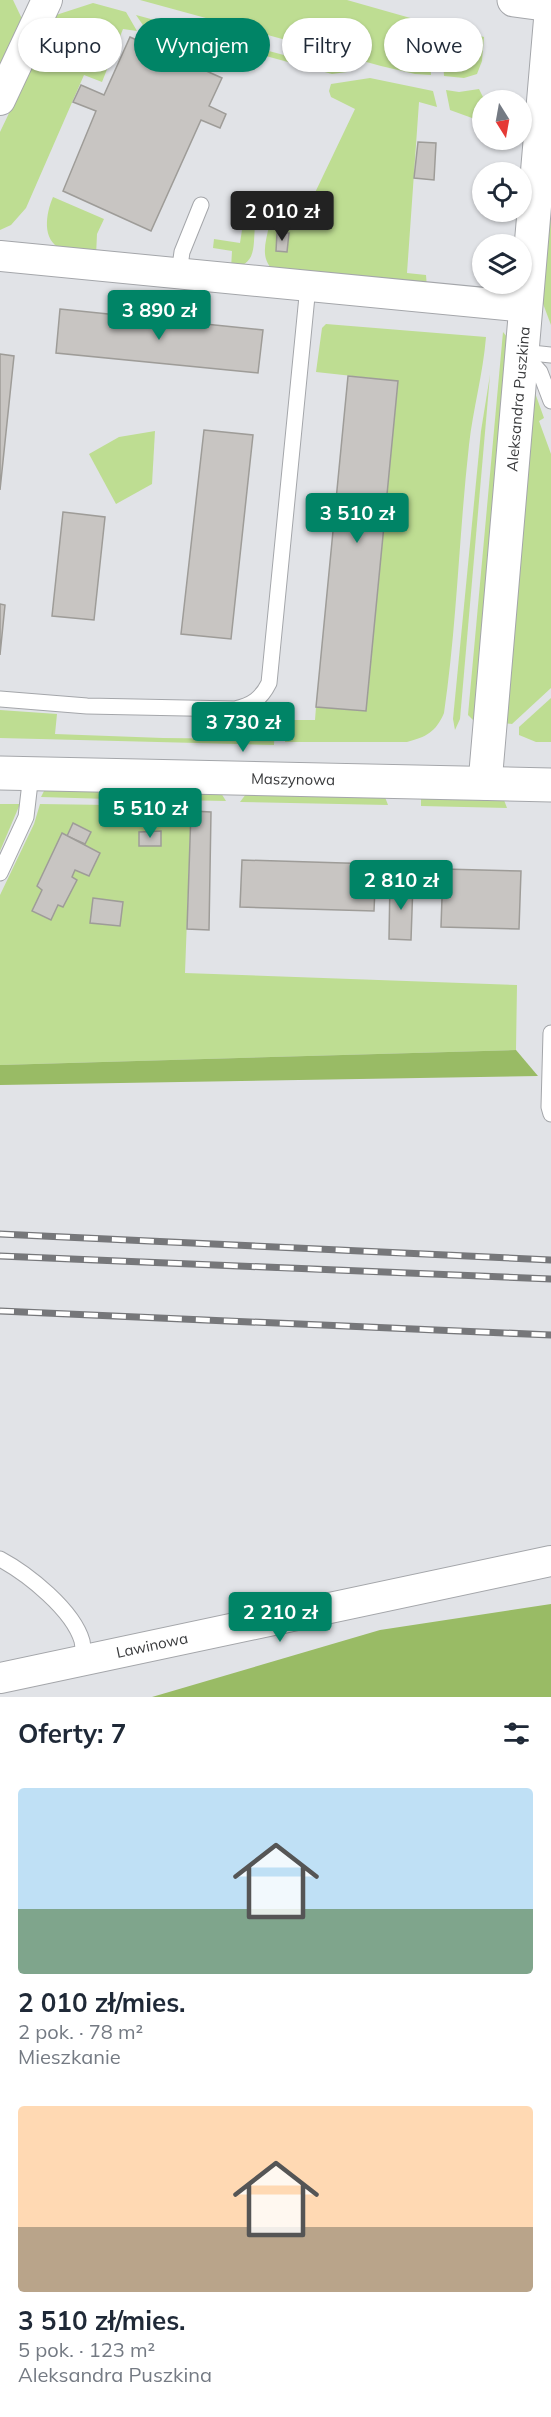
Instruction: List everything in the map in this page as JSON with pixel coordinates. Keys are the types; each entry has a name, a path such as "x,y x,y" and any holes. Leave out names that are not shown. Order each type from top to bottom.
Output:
{"street":[{"path":"0,100 47,0"},
{"path":"514,0 551,5"},
{"name":"Aleksandra Puszkina","path":"485,783 536,353 526,307 551,15"},
{"path":"0,256 526,307"},
{"name":"Maszynowa","path":"16,773 551,785"},
{"name":"Lawinowa","path":"0,1678 551,1561"}],"lane":[{"path":"179,273 182,252 201,205"},
{"path":"0,699 87,706 235,709 255,703 265,691 269,683 308,286"},
{"path":"536,353 535,364 547,381 551,401"},
{"path":"0,873 26,817 16,773"},
{"path":"551,1032 549,1107 551,1114"},
{"path":"0,1559 25,1575 52,1598 64,1612 82,1640 85,1660"}],"green space":[{"path":"0,0 13,0 22,18 18,18 18,32 0,70"},
{"path":"140,0 347,0 410,18 384,18 384,67 372,64 372,18 282,18 282,39 270,36 270,18 206,18"},
{"path":"93,3 126,12 134,26 134,31 123,29 122,32 122,18 55,18 56,15"},
{"path":"270,51 282,54 282,60 270,57"},
{"path":"29,72 106,72 102,82 84,75 26,208 11,225 0,230 0,132"},
{"path":"406,72 431,72 431,75"},
{"path":"444,72 478,72 464,78 444,76"},
{"path":"370,78 433,91 437,107 419,102 407,273 426,275 427,288 275,272 265,257 269,226 276,223 283,215 301,222 355,109 331,97 329,91 331,84"},
{"path":"446,90 459,92 472,90 472,118 450,110"},
{"path":"551,186 551,325 542,301"},
{"path":"53,197 104,219 97,234 96,256 62,249 51,240 47,218"},
{"path":"243,223 255,225 252,254 245,263 231,269 232,251 213,248 214,239 240,243"},
{"path":"326,324 486,337 469,445 444,713 438,725 430,733 407,742 285,742 287,720 315,720 316,707 366,711 398,381 316,372 322,328"},
{"path":"503,332 507,337 475,722 468,715"},
{"path":"490,375 460,719 455,730 453,719 481,431"},
{"path":"534,390 544,418 539,421 551,454 551,688 512,724 502,723"},
{"path":"155,431 152,484 116,504 89,454 119,437"},
{"path":"551,698 551,742 536,742 519,735 519,727"},
{"path":"0,710 57,714 55,734 258,739 260,721 275,723 274,745 0,738"},
{"path":"44,791 105,791 109,799 41,797"},
{"path":"127,791 221,793 226,801 123,799"},
{"path":"246,794 385,797 388,805 240,802"},
{"path":"421,797 504,800 507,808 421,806"},
{"path":"0,804 20,804 0,851"},
{"path":"40,804 109,805 109,815 125,816 129,808 191,811 185,973 517,985 516,1050 0,1065 0,895 34,824"},
{"path":"516,1050 538,1076 0,1085 0,1065"},
{"path":"551,1604 551,1697 152,1697 380,1630"}],"building":[{"path":"130,37 134,39 134,72 209,72 222,78 209,106 226,114 220,128 201,120 151,231 63,191 96,111 73,102 81,85 104,95 114,72 122,72 122,55"},
{"path":"418,142 436,143 434,180 414,178"},
{"path":"277,233 289,233 287,252 276,251"},
{"path":"60,309 263,330 258,373 56,353"},
{"path":"0,354 14,356 0,490"},
{"path":"348,376 398,381 366,711 316,707"},
{"path":"204,430 253,435 231,639 181,634"},
{"path":"63,512 105,517 94,620 52,616"},
{"path":"0,604 5,605 0,655"},
{"path":"191,811 211,812 209,930 187,929"},
{"path":"73,823 91,832 85,844 67,836"},
{"path":"161,831 161,846 139,846 139,832"},
{"path":"62,833 100,853 89,876 75,870 72,877 77,880 63,907 58,905 51,920 32,911 42,890 37,886"},
{"path":"242,860 376,864 374,911 240,907"},
{"path":"443,869 521,871 519,929 441,927"},
{"path":"390,881 413,883 411,940 389,939"},
{"path":"93,898 123,902 120,926 90,923"}],"railway":[{"path":"0,1234 551,1260"},
{"path":"0,1256 551,1279"},
{"path":"0,1311 551,1335"}]}
